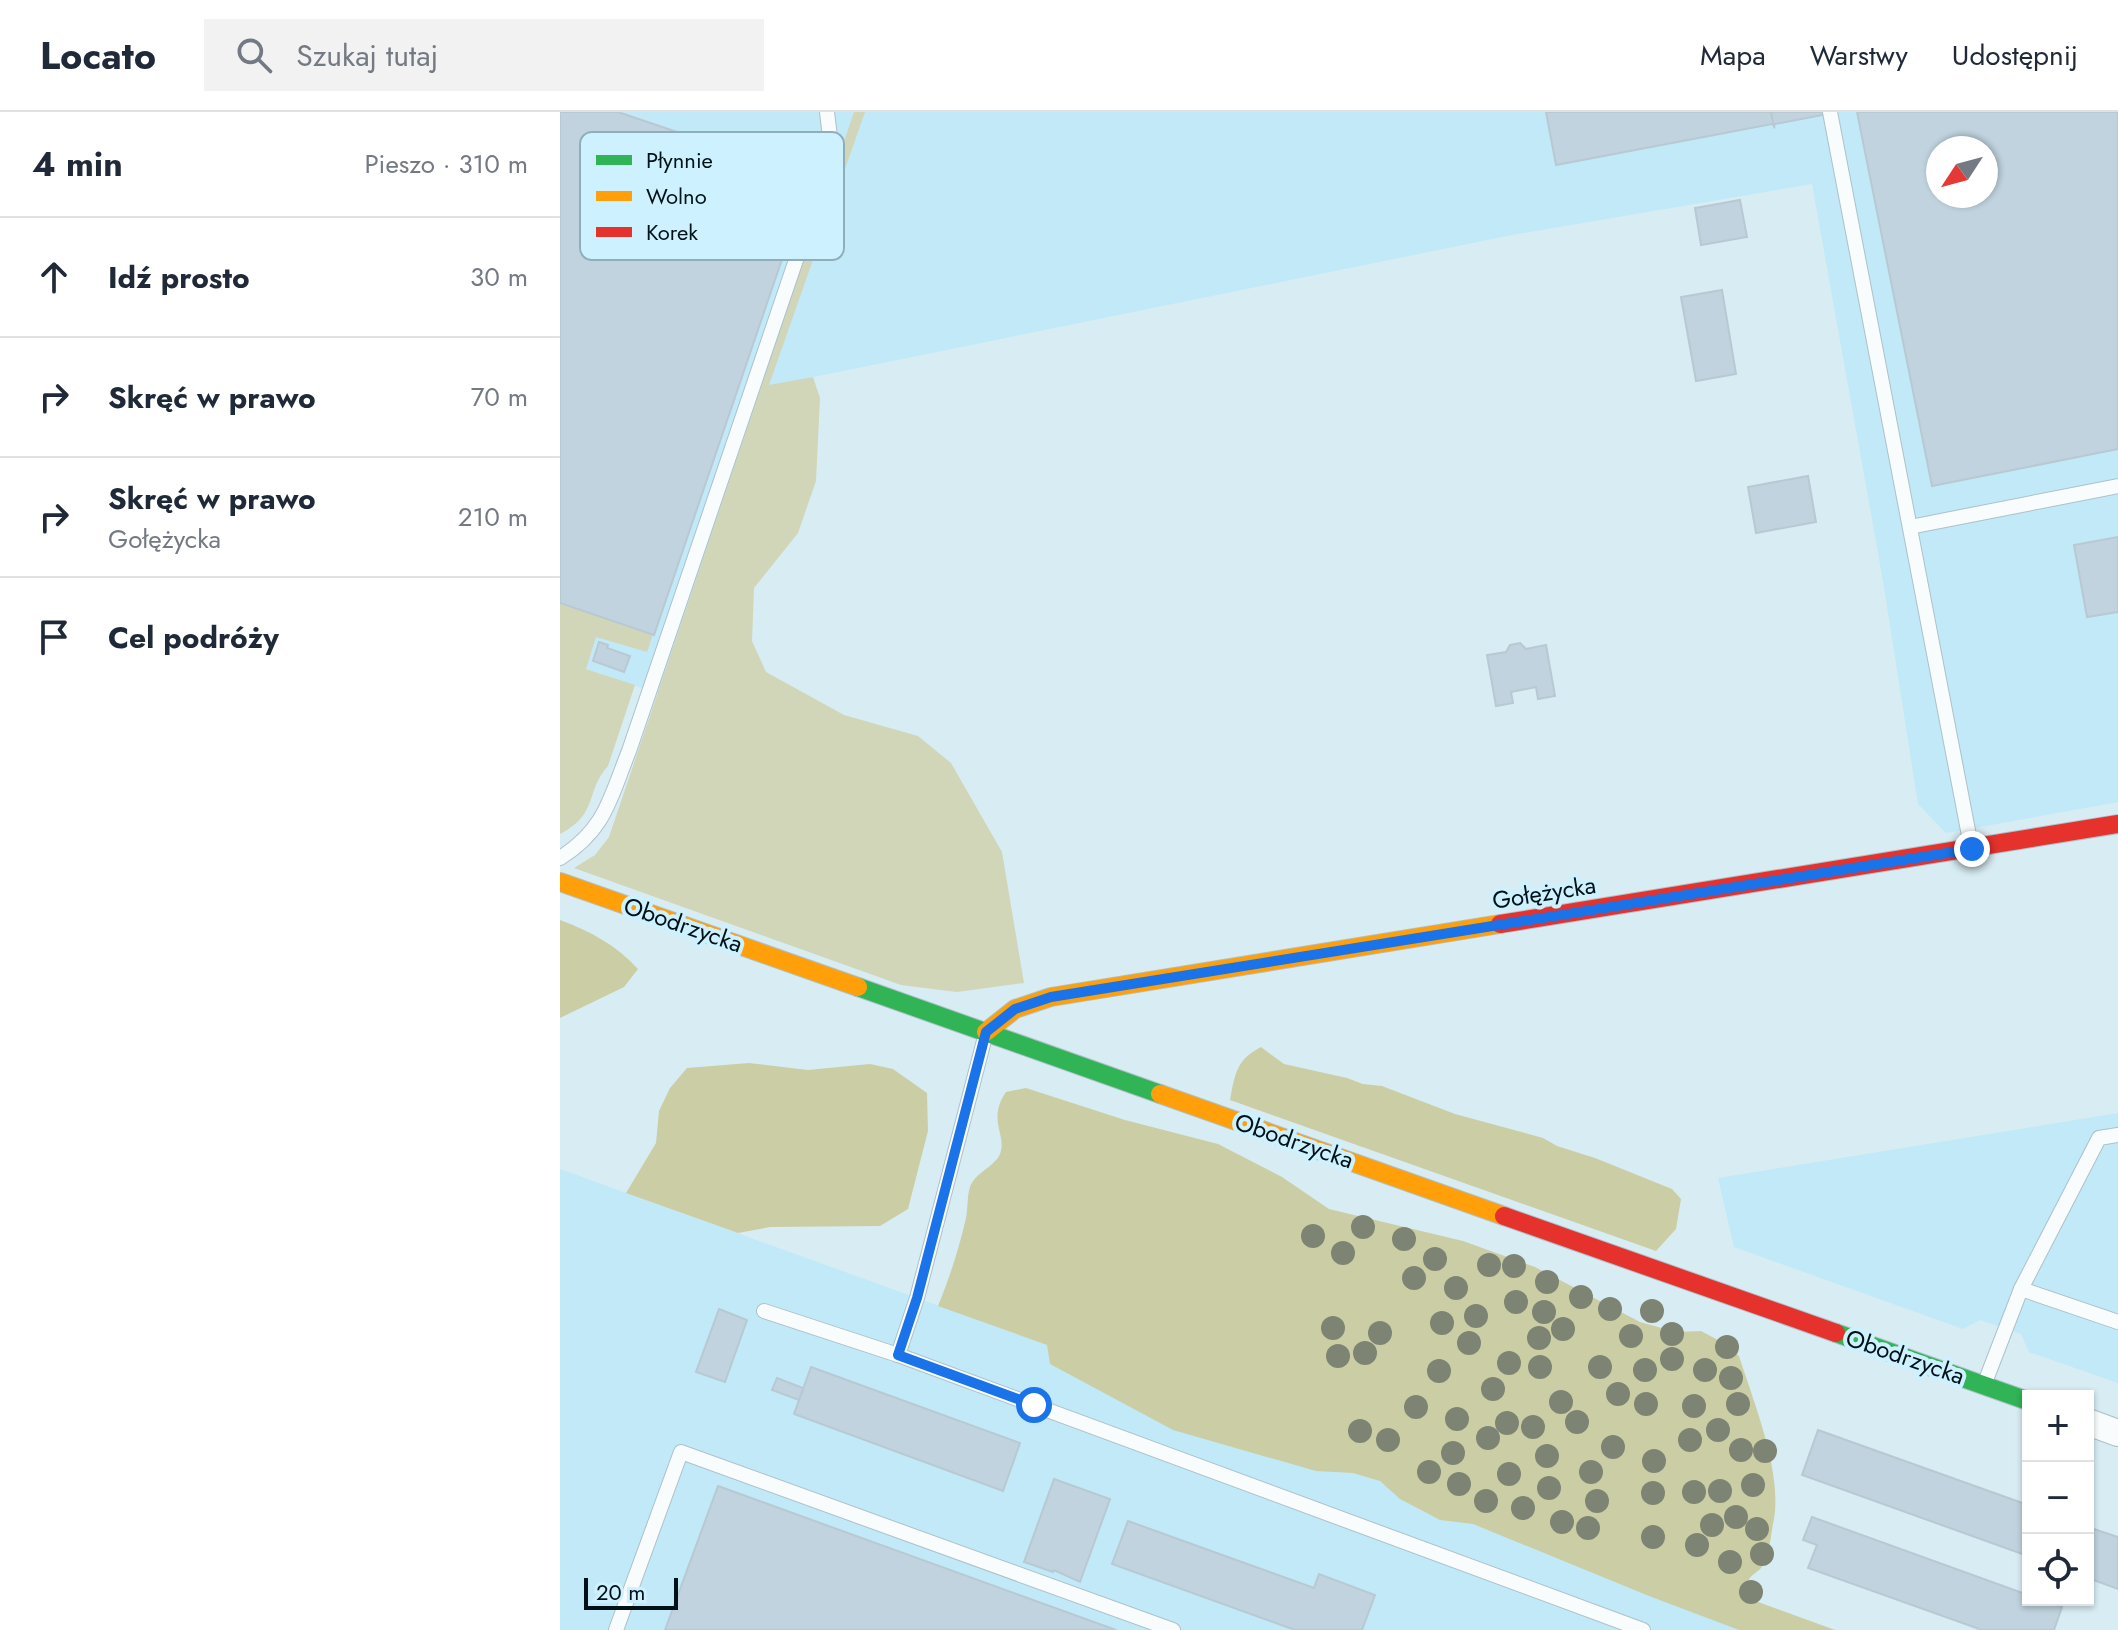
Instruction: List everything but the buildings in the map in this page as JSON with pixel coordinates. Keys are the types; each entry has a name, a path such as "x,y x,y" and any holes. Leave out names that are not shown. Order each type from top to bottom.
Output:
{"street":[{"name":"Gołężycka","path":"986,1032 1015,1009 1051,997 2118,824"},
{"name":"Obodrzycka","path":"560,882 2022,1399"},
{"path":"2094,1424 2118,1433"}],"lane":[{"path":"827,112 829,132"},
{"path":"1830,112 1972,849"},
{"path":"560,858 588,838 598,826 610,798 795,260"},
{"path":"1910,527 2118,486"},
{"path":"898,1355 917,1298 986,1032"},
{"path":"1984,1385 2021,1289 2099,1138 2118,1135"},
{"path":"2021,1289 2118,1322"},
{"path":"764,1311 898,1355 1643,1630"},
{"path":"616,1630 681,1452 1173,1630"}],"shaded area":[{"path":"560,112 2118,112 2118,802 1946,833 1918,804 1883,581 1812,184 1512,235 769,386 660,694 560,660"},
{"path":"2118,1113 2118,1383 2029,1352 2021,1334 1980,1320 1963,1329 1734,1247 1718,1178"},
{"path":"560,1169 917,1298 1835,1630 560,1630"}],"green space":[{"path":"854,112 865,112 844,172 844,142"},
{"path":"804,260 813,260 769,385 813,377 820,398 816,481 798,533 754,588 752,641 766,672 844,715 918,736 951,763 1002,852 1024,983 957,992 901,985 574,868 595,855 609,837"},
{"path":"560,603 653,634 647,652 596,637 586,669 635,685 608,766 596,784 586,810 581,818 560,834"},
{"path":"560,920 602,940 638,969 624,987 560,1018"},
{"path":"1261,1047 1284,1064 1382,1086 1455,1114 1543,1138 1672,1189 1681,1199 1676,1229 1656,1251 1230,1100 1238,1069 1246,1057"},
{"path":"749,1063 808,1070 870,1064 893,1069 927,1093 928,1131 908,1209 880,1226 770,1227 738,1233 626,1193 656,1143 659,1111 670,1088 687,1068"},
{"path":"1026,1088 1125,1120 1218,1144 1282,1177 1329,1209 1463,1241 1535,1267 1640,1322 1676,1332 1701,1331 1729,1346 1739,1356 1765,1437 1774,1480 1774,1519 1768,1552 1762,1567 1747,1583 1747,1598 1835,1630 1739,1630 1473,1524 1440,1520 1400,1499 1380,1481 1353,1473 1316,1471 1173,1430 1050,1364 1047,1345 938,1306 966,1218 970,1187 999,1156 1002,1142 998,1120 1000,1102 1006,1092"}],"traffic: fast":[{"path":"858,987 1160,1094"},
{"path":"1836,1333 2022,1399"}],"traffic: slow":[{"path":"560,882 858,987"},
{"path":"986,1032 1015,1009 1051,997 1500,924"},
{"path":"1160,1094 1504,1216"}],"traffic: jam":[{"path":"1500,924 2118,824"},
{"path":"1504,1216 1836,1333"}],"route":[{"path":"1034,1405 898,1355 917,1298 986,1032 1015,1009 1051,997 1972,849"}]}
